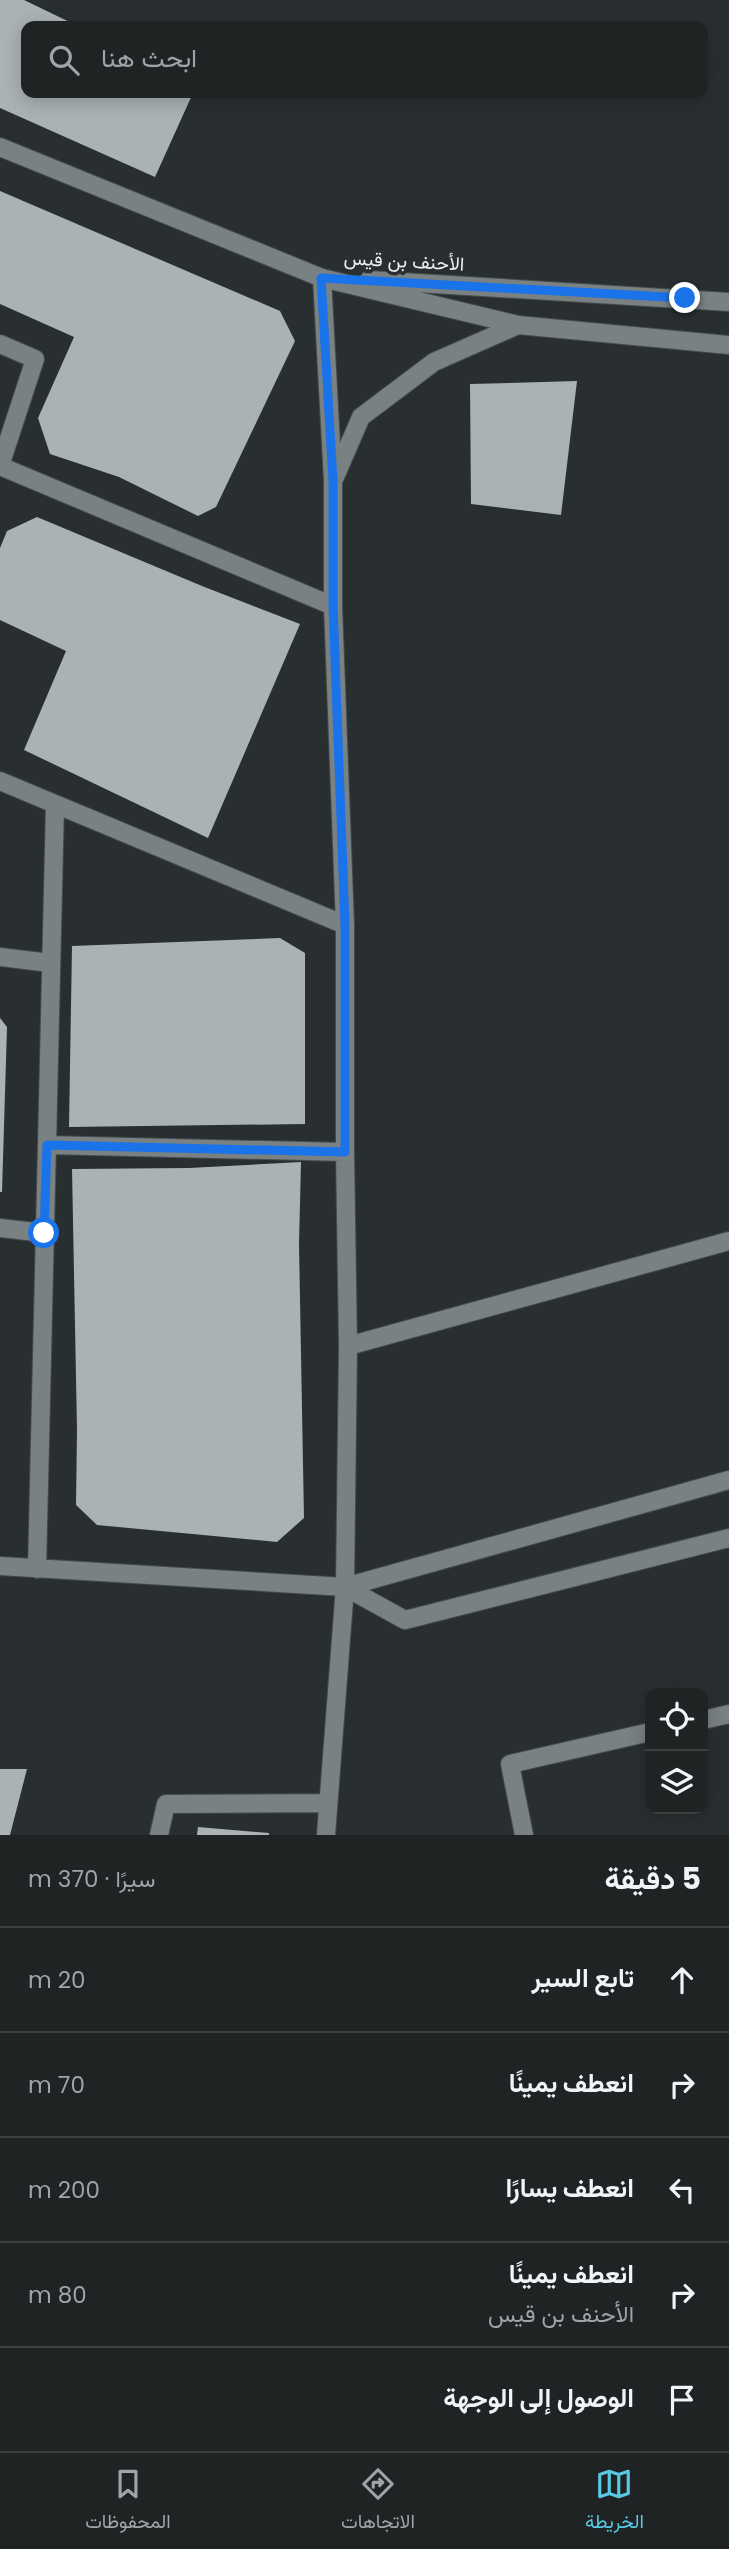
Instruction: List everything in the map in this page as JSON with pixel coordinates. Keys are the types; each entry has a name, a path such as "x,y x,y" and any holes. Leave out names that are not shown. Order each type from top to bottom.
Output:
{"street":[{"path":"0,147 321,278 333,481 333,606 345,925 348,1346 345,1587 326,1835"},
{"name":"الأحنف بن قيس","path":"321,278 729,302"},
{"name":"الأحنف بن قيس","path":"321,278 518,325 729,345"},
{"path":"333,481 361,417 434,362 518,325"},
{"path":"0,344 35,359 0,466 333,606"},
{"path":"0,781 345,925"},
{"path":"37,1569 54,804"},
{"path":"0,957 50,963"},
{"path":"47,1145 345,1152"},
{"path":"0,1228 44,1233"},
{"path":"348,1346 729,1241"},
{"path":"0,1566 345,1587 729,1480"},
{"path":"345,1587 405,1620 729,1538"},
{"path":"708,1719 729,1714"},
{"path":"524,1835 510,1764 645,1733"},
{"path":"159,1835 166,1804 328,1803"}],"building":[{"path":"0,0 24,0 68,21 21,21 21,98 191,98 155,177 0,108"},
{"path":"0,191 280,311 295,341 216,507 198,516 119,477 50,454 38,418 74,337 0,304"},
{"path":"577,381 561,515 471,504 470,384"},
{"path":"37,517 300,624 208,838 24,750 66,651 0,620 0,548 7,531"},
{"path":"280,938 305,953 305,1124 69,1127 72,946"},
{"path":"0,1018 7,1027 2,1192 0,1192"},
{"path":"301,1162 299,1244 304,1518 277,1542 97,1525 76,1505 72,1169 189,1168"},
{"path":"0,1769 27,1769 10,1835 0,1835"},
{"path":"198,1827 269,1833 269,1835 197,1835"}],"route":[{"path":"44,1233 47,1145 345,1152 345,925 333,606 333,481 321,278 685,298"}]}
